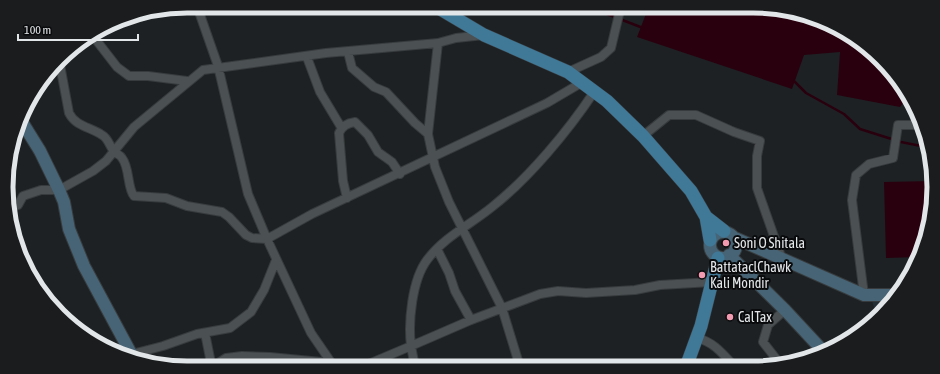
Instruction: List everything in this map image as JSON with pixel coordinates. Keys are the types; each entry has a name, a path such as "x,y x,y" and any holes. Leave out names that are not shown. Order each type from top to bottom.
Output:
{"main road":[{"path":"447,13 484,35 568,72 607,101 643,136 691,191 706,217 710,240"},
{"path":"706,217 730,234"},
{"path":"688,361 697,338 712,282 727,255"}],"street":[{"path":"199,13 218,66 248,194 276,260 311,332 330,361"},
{"path":"568,72 601,57 611,48 619,13"},
{"path":"14,206 18,204 23,196 41,190 59,190 93,171 106,161 134,127 187,81 203,70 218,66 326,53 438,43 456,38 484,35"},
{"path":"95,39 117,67 129,76 148,76 187,81"},
{"path":"438,43 428,134 439,181 502,308 518,361"},
{"path":"348,52 352,68 374,87 386,92 414,123 428,134"},
{"path":"308,60 320,92 341,127 339,133 343,181 347,198"},
{"path":"60,68 69,113 72,119 77,123 101,134 114,152 120,155 124,161 134,196 166,198 187,206 222,212 229,217 246,235 252,238 267,239 312,214 400,174 433,156 547,103 581,83"},
{"path":"414,361 411,346 411,317 417,284 426,261 437,249 463,227 492,207 524,177 574,122 594,92"},
{"path":"643,136 669,115 696,115 734,132 760,141 757,156 757,188 782,259"},
{"path":"341,127 355,122 368,135 378,152 392,162 400,174"},
{"path":"24,125 40,151 59,190 64,202 69,229 84,266 130,352"},
{"path":"864,295 852,200 856,175 870,164 893,158 898,125 916,125"},
{"path":"820,348 785,310 727,255 710,250 710,240 718,233 730,234 782,259 864,295 889,295"},
{"path":"727,255 737,244 730,234"},
{"path":"727,255 760,248"},
{"path":"437,249 449,273 454,291 471,320"},
{"path":"140,354 197,334 230,328 251,312 264,290 276,260"},
{"path":"376,361 471,320 540,294 558,291 586,293 635,290 660,285 712,282"},
{"path":"777,360 763,342 768,325 785,310"},
{"path":"205,333 211,361"},
{"path":"697,338 708,341 714,345 730,361"},
{"path":"221,361 226,358 242,356 270,357 302,361"}],"shaded area":[{"path":"646,13 764,13 787,16 820,26 850,42 868,56 884,72 905,101 900,107 837,95 840,52 804,55 792,89 637,37"},
{"path":"927,181 927,198 924,221 912,257 886,258 884,182"},
{"path":"885,300 875,311 872,301"}],"waterway":[{"path":"604,13 643,28"},
{"path":"794,81 806,93 844,114 860,129 901,142 922,146"}],"place":[{"name":"Soni O Shitala","path":"726,243"},
{"name":"BattataclChawk Kali Mondir","path":"702,275"},
{"name":"CalTax","path":"730,317"}]}
